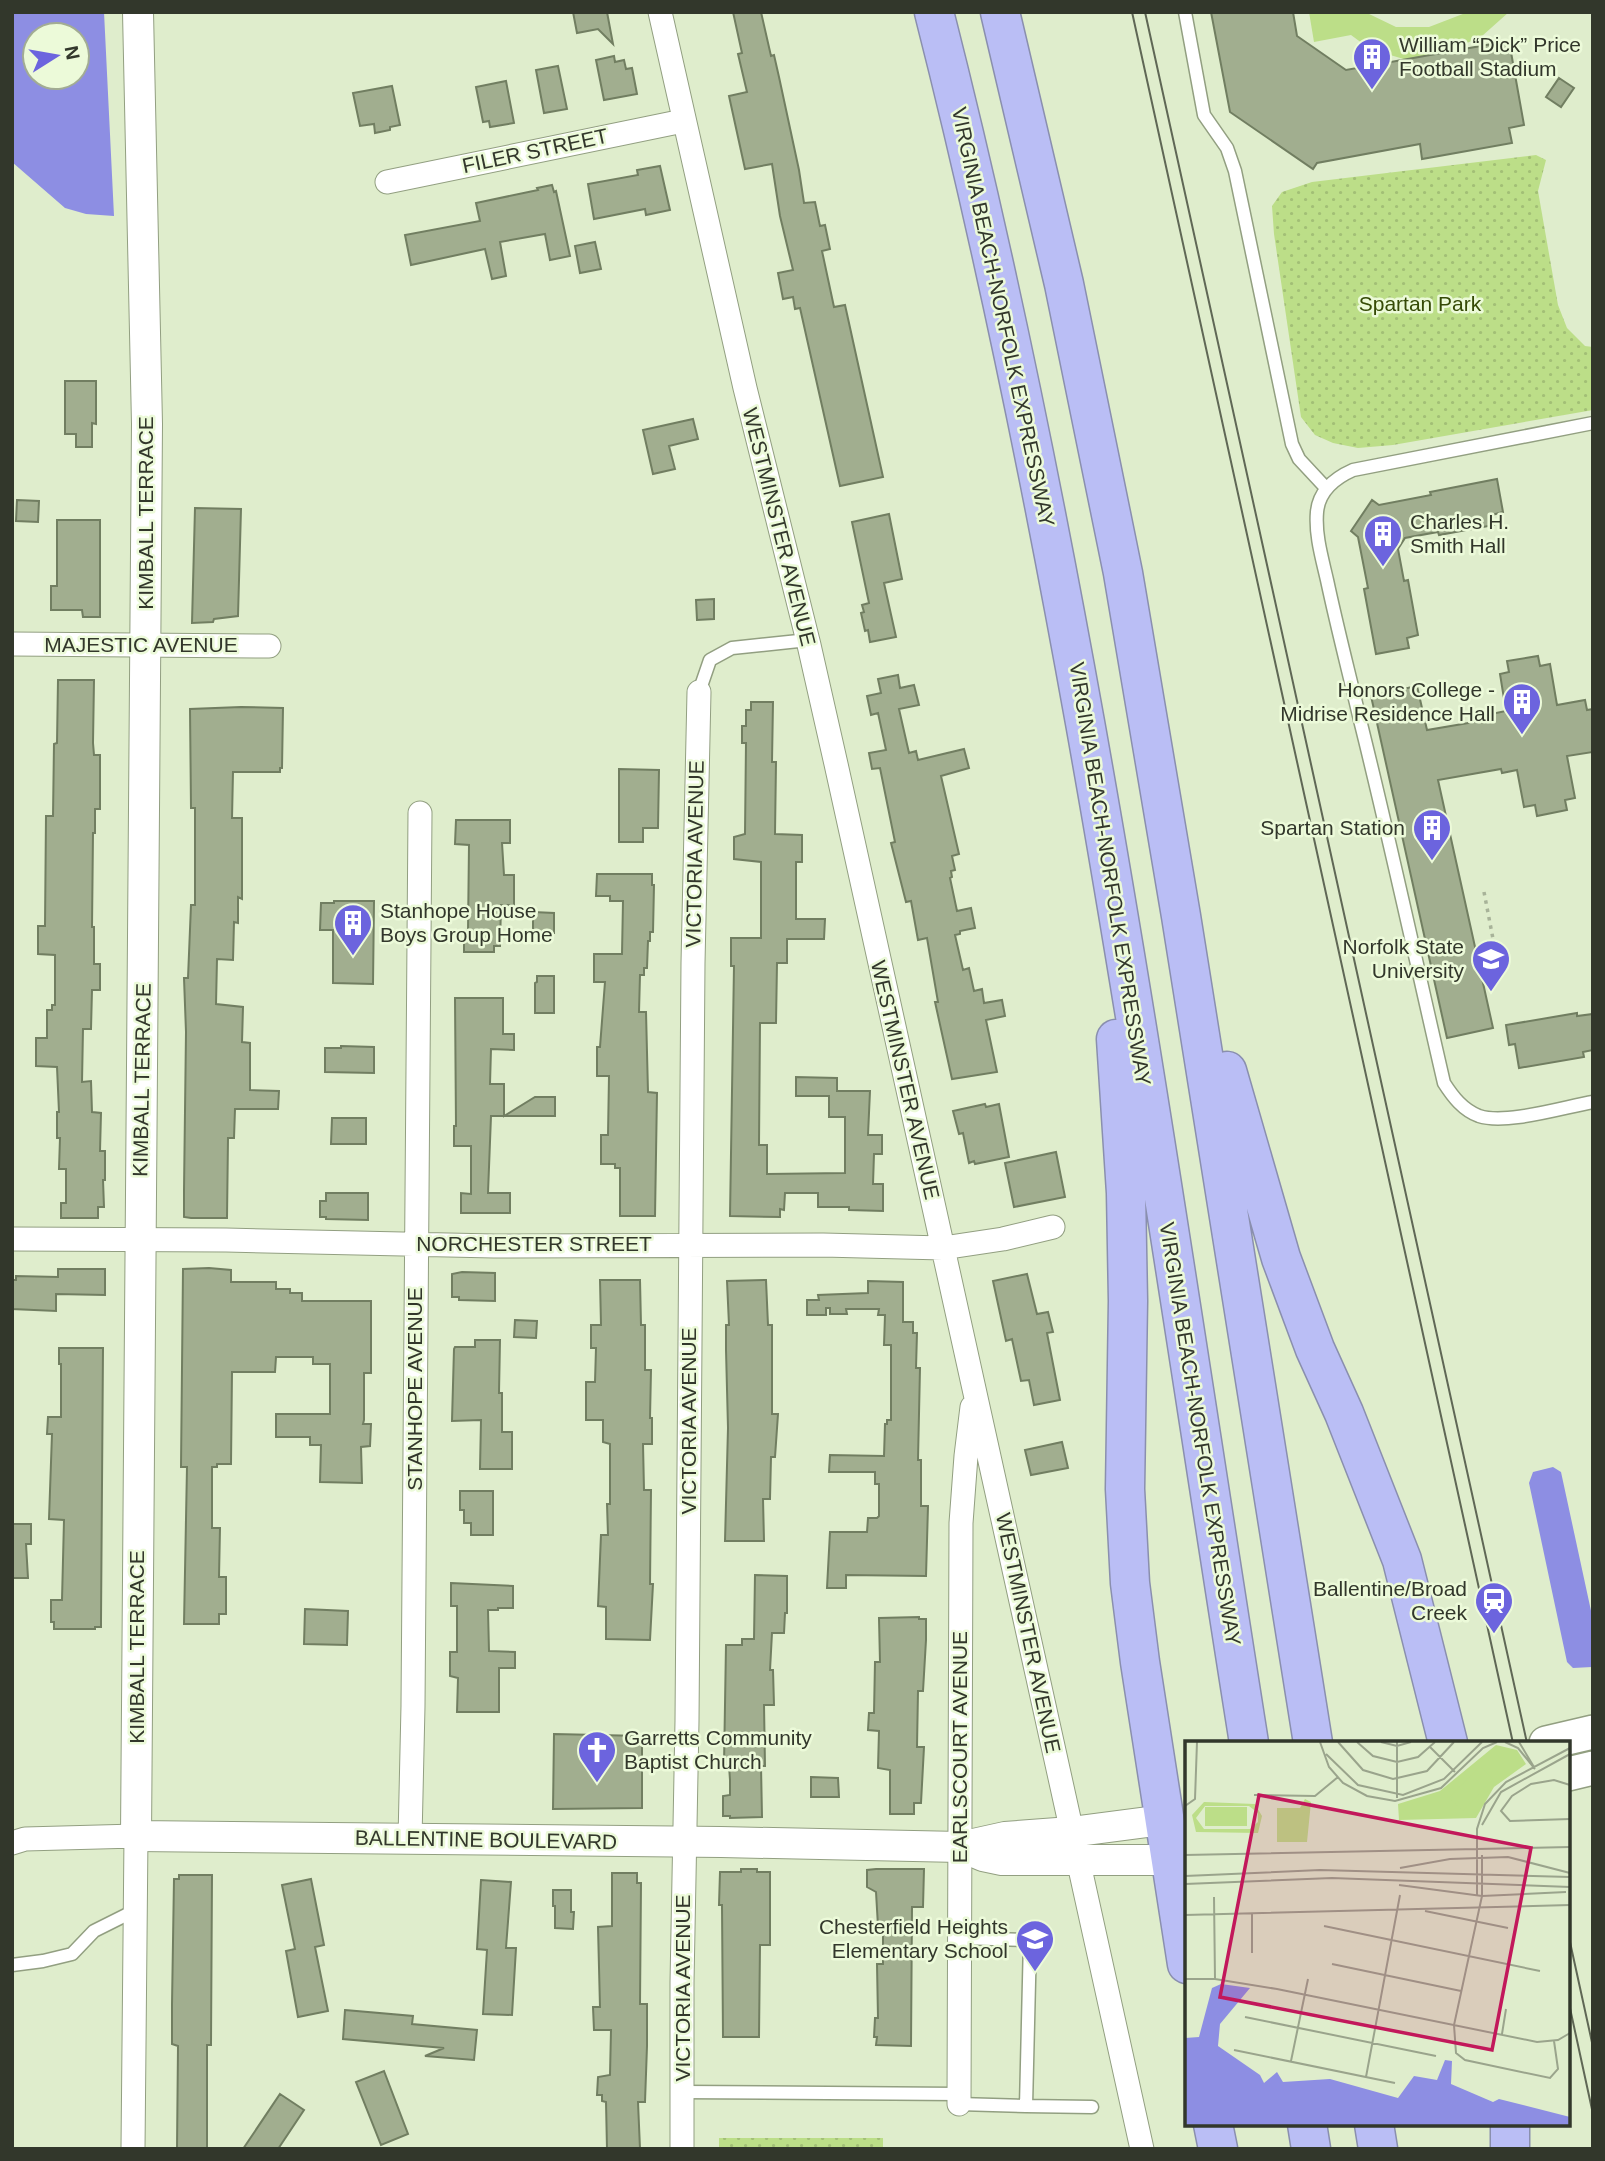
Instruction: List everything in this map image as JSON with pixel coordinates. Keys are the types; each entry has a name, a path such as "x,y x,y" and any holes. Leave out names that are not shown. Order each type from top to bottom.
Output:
{"highway":[{"name":"VIRGINIA BEACH-NORFOLK EXPRESSWAY","path":"934,12 1006,317 1079,680 1247,1735"},
{"path":"1000,12 1064,284 1134,634 1311,1729"},
{"path":"1181,916 1281,1258 1315,1349 1359,1448 1402,1559 1448,1741"},
{"path":"1119,918 1115,1009 1126,1193 1128,1301 1125,1489 1130,1583 1175,1817 1185,1941"},
{"path":"1213,2126 1218,2149"},
{"path":"1307,2126 1311,2149"},
{"path":"1374,2126 1378,2149"},
{"path":"1510,2126 1510,2149"}],"main road":[{"path":"1555,1741 1593,1732"},
{"path":"1570,1774 1593,1768"}],"street":[{"name":"KIMBALL TERRACE","path":"133,2149 147,424 138,12"},
{"name":"WESTMINSTER AVENUE","path":"660,12 745,388 808,640 1142,2149"},
{"name":"FILER STREET","path":"387,182 683,121"},
{"name":"MAJESTIC AVENUE","path":"12,644 269,646"},
{"name":"VICTORIA AVENUE","path":"682,2149 693,963 699,692"},
{"name":"STANHOPE AVENUE","path":"410,1839 420,813"},
{"name":"NORCHESTER STREET","path":"12,1239 494,1246 822,1244 943,1248 1003,1239 1054,1227"},
{"name":"EARLSCOURT AVENUE","path":"959,2099 961,1523 975,1390"},
{"name":"BALLENTINE BOULEVARD","path":"12,1843 25,1839 136,1836 685,1842 960,1847 1002,1860 1074,1846 1175,1817"},
{"name":"BALLENTINE BOULEVARD","path":"1074,1846 1178,1859"}],"lane":[{"path":"1185,12 1205,115 1227,148 1235,171 1292,444 1299,459 1326,488"},
{"path":"1593,423 1353,470 1338,477 1326,488 1319,500 1317,512 1318,536 1444,1083 1464,1108 1480,1116 1501,1119 1593,1102"},
{"path":"699,692 710,660 732,648 808,640"},
{"path":"12,1965 72,1954 94,1931 136,1910"},
{"path":"960,1938 1030,1940 1026,2106"},
{"path":"682,2092 959,2099 1026,2106 1092,2107"}],"path":[{"path":"1484,891 1499,970"}],"green space":[{"path":"1309,12 1365,12 1396,27 1429,27 1468,12 1509,12 1482,36 1448,52 1407,60 1370,49 1351,35 1314,42"},
{"name":"Spartan Park","path":"1536,155 1546,160 1538,191 1558,305 1567,328 1585,346 1593,347 1593,410 1393,445 1358,448 1333,443 1315,435 1301,417 1274,234 1272,206 1282,192 1312,182"},
{"path":"719,2138 883,2138 883,2149 719,2149"}],"water":[{"path":"12,12 104,12 114,216 86,214 65,208 12,162"},
{"path":"1553,1467 1561,1472 1593,1620 1592,1667 1573,1668 1567,1662 1529,1483 1533,1472"}],"building":[{"path":"573,12 607,12 613,44 598,29 577,33"},
{"path":"733,12 761,12 771,56 774,55 779,77 804,203 815,202 820,226 825,225 830,249 822,251 834,307 845,305 883,477 840,486 800,308 795,309 793,297 783,299 778,273 793,270 780,216 772,164 745,169 729,96 747,92 738,54 742,53"},
{"name":"William “Dick” Price Football Stadium","path":"1211,12 1293,12 1297,36 1346,70 1509,41 1524,125 1509,128 1512,143 1422,159 1420,144 1317,163 1313,169 1230,112"},
{"path":"614,56 615,62 624,60 626,69 632,68 637,94 604,100 596,60"},
{"path":"558,66 567,109 544,113 536,70"},
{"path":"1559,78 1574,88 1561,107 1546,97"},
{"path":"506,81 514,123 490,127 489,121 483,122 476,87"},
{"path":"392,86 400,125 375,133 374,124 360,126 353,93"},
{"path":"660,166 670,210 646,215 645,209 594,219 588,184 638,175 637,170"},
{"path":"552,185 554,192 556,191 570,256 550,260 545,234 500,242 506,276 492,279 485,249 411,265 405,235 480,221 476,203"},
{"path":"595,242 601,269 580,273 575,246"},
{"path":"65,381 96,381 96,424 92,423 92,447 76,447 76,434 65,434"},
{"path":"693,419 698,439 669,446 675,469 653,474 643,430"},
{"name":"Charles H. Smith Hall","path":"1497,479 1503,512 1492,515 1494,525 1405,538 1398,549 1404,581 1408,580 1418,635 1407,638 1409,648 1376,654 1364,589 1368,588 1358,537 1351,531 1372,500 1379,505"},
{"path":"17,500 39,501 38,522 16,521"},
{"path":"195,508 241,509 238,616 214,619 213,622 192,623"},
{"path":"889,514 902,579 884,583 896,637 870,642 861,613 864,612 862,605 869,603 852,522"},
{"path":"57,520 100,520 100,617 83,617 82,610 51,610 51,586 57,586"},
{"path":"714,599 714,619 697,620 696,600"},
{"path":"1538,656 1540,666 1550,664 1557,705 1585,700 1587,710 1593,709 1593,752 1567,756 1575,798 1565,800 1567,810 1537,816 1535,805 1524,807 1517,770 1502,773 1501,769 1438,780 1493,1028 1447,1038 1371,696 1417,686 1427,730 1492,719 1491,714 1506,711 1500,674 1509,672 1507,661"},
{"path":"898,675 900,688 914,685 919,705 899,709 909,753 916,751 918,760 964,749 969,768 941,776 959,854 952,856 955,870 951,871 950,878 957,911 971,908 975,928 960,931 960,934 955,935 963,970 969,968 974,991 982,989 984,1003 1002,1000 1005,1016 986,1020 997,1072 952,1079 935,1002 938,1002 927,938 918,940 911,901 906,902 891,843 895,842 880,768 872,769 869,753 886,750 878,713 871,715 867,696 881,693 878,679"},
{"path":"58,680 94,680 93,743 94,755 100,755 100,809 95,809 93,833 92,927 94,964 100,964 100,990 92,990 91,1029 83,1029 82,1082 91,1081 92,1112 101,1113 100,1151 105,1151 105,1180 104,1207 98,1207 98,1218 61,1218 61,1203 66,1203 66,1169 59,1169 57,1067 36,1066 36,1038 47,1038 47,1010 52,1010 52,1005 55,1005 55,955 38,954 38,926 45,926 46,816 53,816"},
{"path":"751,702 773,702 775,834 802,835 802,862 796,862 796,919 825,919 824,939 787,939 787,963 777,963 776,1023 760,1023 759,1145 767,1145 767,1174 845,1173 845,1117 829,1117 829,1096 796,1096 796,1077 837,1078 837,1091 870,1091 868,1135 882,1135 882,1154 874,1154 873,1184 883,1184 883,1211 818,1207 818,1193 785,1193 784,1210 780,1209 780,1217 730,1216 734,966 731,966 731,938 761,938 761,862 734,859 734,837 745,834 746,743 742,743 742,726 746,726 746,710 751,710"},
{"path":"283,708 282,768 280,772 233,772 232,818 242,818 242,899 238,897 238,923 234,922 233,960 217,959 216,1004 243,1007 242,1042 250,1043 250,1090 279,1091 278,1109 235,1109 234,1138 228,1138 227,1218 191,1218 184,1217 184,978 188,978 191,905 195,905 195,808 191,808 190,709"},
{"path":"619,769 659,770 658,828 643,828 643,842 619,842"},
{"path":"456,820 510,820 510,843 502,843 504,875 514,875 514,905 501,905 500,946 494,946 494,952 464,952 464,931 468,931 469,845 455,844"},
{"path":"597,874 652,874 654,885 653,932 650,932 648,941 647,968 644,968 644,975 640,975 639,1012 646,1012 648,1092 657,1093 655,1216 620,1216 620,1168 615,1168 615,1164 601,1164 601,1135 608,1135 609,1076 597,1076 597,1047 600,1047 605,982 594,982 594,954 622,954 623,901 610,901 610,896 596,896"},
{"name":"Stanhope House Boys Group Home","path":"374,901 373,984 333,983 333,930 320,930 321,903"},
{"path":"533,912 554,913 554,933 533,933"},
{"path":"537,976 554,976 554,1013 535,1013"},
{"path":"455,998 503,998 503,1034 514,1034 514,1050 491,1049 490,1084 504,1084 504,1116 491,1116 488,1193 510,1193 510,1213 461,1213 461,1193 471,1194 471,1146 454,1146"},
{"path":"1577,1013 1577,1016 1593,1014 1593,1050 1583,1052 1584,1057 1519,1068 1515,1044 1509,1045 1506,1025"},
{"path":"374,1047 374,1073 325,1072 325,1048"},
{"path":"535,1097 555,1097 555,1116 504,1116"},
{"path":"985,1104 986,1107 999,1104 1009,1157 969,1163 963,1133 959,1134 953,1111"},
{"path":"332,1118 366,1118 366,1144 331,1144"},
{"path":"1056,1152 1065,1197 1014,1207 1005,1163"},
{"path":"326,1193 368,1193 368,1220 320,1217 320,1201 326,1201"},
{"path":"58,1269 105,1269 105,1295 56,1294 56,1311 12,1309 12,1280 16,1280 16,1276 58,1277"},
{"path":"183,1269 231,1270 231,1282 276,1282 276,1289 290,1289 290,1293 302,1293 302,1301 371,1301 371,1373 364,1373 363,1424 371,1424 370,1446 361,1447 362,1483 320,1482 321,1445 310,1445 310,1437 276,1437 276,1414 330,1414 330,1364 313,1364 313,1357 276,1357 275,1372 232,1372 231,1464 217,1464 217,1467 212,1467 212,1528 220,1528 219,1577 226,1577 226,1614 219,1614 219,1624 184,1624 187,1467 181,1467"},
{"path":"495,1273 495,1301 459,1300 459,1297 452,1297 452,1274"},
{"path":"1027,1274 1037,1314 1048,1312 1053,1332 1047,1333 1060,1400 1034,1405 1029,1380 1021,1381 1012,1339 1006,1341 993,1281"},
{"path":"600,1280 640,1280 641,1325 645,1325 645,1370 651,1370 652,1444 643,1444 644,1490 651,1490 650,1584 653,1584 650,1640 606,1639 606,1607 598,1606 601,1535 608,1535 610,1444 603,1442 603,1420 586,1420 586,1382 595,1382 596,1348 591,1348 591,1325 601,1325"},
{"path":"766,1280 768,1325 772,1325 772,1414 778,1414 775,1457 771,1457 770,1499 763,1499 764,1541 725,1541 728,1428 726,1325 729,1325 727,1281"},
{"path":"868,1281 903,1282 903,1322 913,1322 913,1333 917,1333 916,1368 920,1368 918,1460 921,1460 921,1506 928,1506 926,1576 846,1575 846,1588 827,1588 830,1532 867,1532 868,1518 879,1516 879,1484 875,1484 875,1472 829,1472 830,1455 884,1456 885,1424 887,1420 891,1420 891,1345 884,1345 885,1315 878,1315 879,1309 846,1309 847,1314 830,1314 830,1308 826,1308 826,1315 807,1315 807,1300 819,1300 818,1295 868,1293"},
{"path":"515,1320 537,1321 536,1338 514,1337"},
{"path":"475,1340 500,1340 499,1393 502,1393 502,1432 512,1432 512,1469 480,1469 481,1420 452,1421 454,1349 475,1347"},
{"path":"59,1348 103,1348 101,1627 95,1629 54,1629 54,1622 51,1622 51,1600 62,1600 64,1520 49,1519 52,1434 47,1434 48,1417 61,1417"},
{"path":"1062,1442 1068,1468 1031,1475 1025,1450"},
{"path":"460,1491 493,1491 493,1535 471,1535 471,1523 464,1523 464,1510 460,1510"},
{"path":"12,1524 31,1524 31,1544 26,1544 28,1578 12,1578"},
{"path":"755,1575 787,1576 787,1613 784,1633 772,1633 770,1670 773,1670 774,1705 764,1705 762,1817 730,1818 723,1816 723,1796 730,1795 729,1765 724,1765 726,1645 742,1645 742,1639 754,1639"},
{"path":"451,1583 513,1586 513,1608 488,1610 489,1651 515,1652 515,1668 499,1668 499,1712 457,1712 458,1678 450,1676 450,1652 457,1652 457,1606 451,1606"},
{"path":"305,1609 348,1611 347,1645 304,1644"},
{"path":"879,1618 926,1619 923,1691 918,1691 917,1747 924,1747 921,1803 914,1803 914,1814 890,1814 890,1770 878,1768 879,1731 868,1730 869,1713 874,1713 875,1662 880,1662"},
{"name":"Garretts Community Baptist Church","path":"554,1734 642,1736 642,1808 553,1809"},
{"path":"811,1777 838,1778 839,1797 811,1797"},
{"path":"741,1869 770,1872 770,1945 760,1945 759,2037 723,2037 720,1872 741,1872"},
{"path":"924,1869 923,1907 912,1907 911,2046 876,2045 877,2037 874,2037 875,2018 878,2018 877,1964 883,1964 883,1926 878,1926 876,1892 867,1887 867,1870"},
{"path":"612,1873 637,1873 637,1883 641,1883 640,2004 647,2004 647,2046 645,2102 638,2102 640,2149 607,2149 606,2102 602,2101 602,2095 597,2095 598,2077 610,2075 611,2030 594,2030 593,2007 600,2007 598,1927 612,1926"},
{"path":"179,1875 212,1875 211,2045 207,2045 207,2149 177,2149 178,2046 172,2044 172,2004 174,1879 179,1879"},
{"path":"311,1879 324,1945 315,1947 328,2011 298,2017 286,1951 295,1949 282,1885"},
{"path":"481,1880 511,1882 506,1948 516,1948 512,2015 483,2014 487,1950 477,1949"},
{"path":"553,1890 571,1890 573,1929 555,1928"},
{"path":"345,2010 413,2016 412,2024 477,2030 474,2060 425,2056 444,2048 343,2039"},
{"path":"384,2071 408,2134 381,2145 356,2082"},
{"path":"280,2094 304,2110 278,2149 243,2149"}],"tram line":[{"path":"1132,12 1513,1741"},
{"path":"1145,12 1527,1741"},
{"path":"1570,1942 1593,2047"},
{"path":"1570,2008 1593,2114"}],"place":[{"name":"William “Dick” Price Football Stadium","path":"1372,91"},
{"name":"Charles H. Smith Hall","path":"1383,568"},
{"name":"Honors College - Midrise Residence Hall","path":"1522,736"},
{"name":"Spartan Station","path":"1432,862"},
{"name":"Stanhope House Boys Group Home","path":"353,957"},
{"name":"Norfolk State University","path":"1491,993"},
{"name":"Ballentine/Broad Creek","path":"1494,1635"},
{"name":"Garretts Community Baptist Church","path":"597,1784"},
{"name":"Chesterfield Heights Elementary School","path":"1035,1973"}]}
